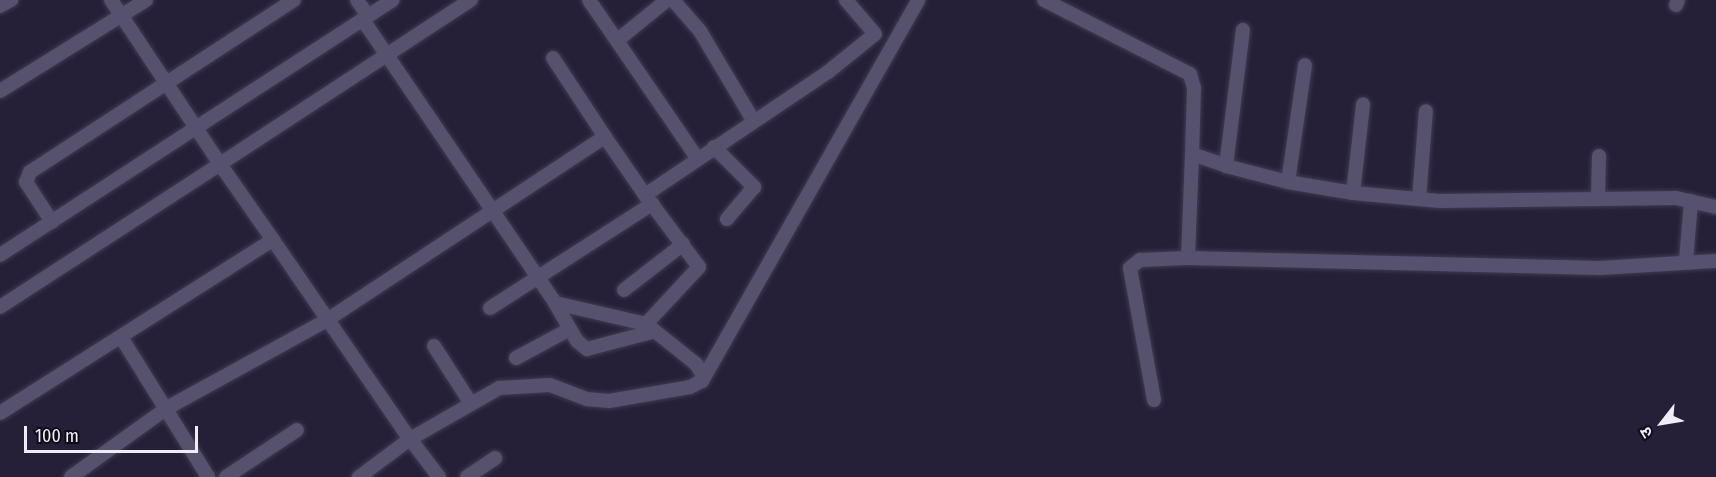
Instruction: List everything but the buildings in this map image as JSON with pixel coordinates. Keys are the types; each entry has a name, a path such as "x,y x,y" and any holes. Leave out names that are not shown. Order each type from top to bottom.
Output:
{"street":[{"path":"0,6 11,0"},
{"path":"111,0 327,320 439,477"},
{"path":"0,92 146,0"},
{"path":"52,222 26,182 27,176 165,82 294,0"},
{"path":"357,0 385,55 555,303 570,329 587,349 650,327 699,267 605,138 554,58"},
{"path":"0,255 393,0"},
{"path":"0,307 471,0"},
{"path":"589,0 619,39 697,158"},
{"path":"619,39 667,0"},
{"path":"673,0 700,31 753,120"},
{"path":"490,308 537,279 649,200 697,158 828,72 875,34 846,0"},
{"path":"358,477 410,439 470,402 513,386 550,386 587,399 609,401 690,387 702,381 918,0"},
{"path":"1044,0 1181,66 1190,74 1194,88 1188,258"},
{"path":"1226,166 1243,30"},
{"path":"1288,182 1305,65"},
{"path":"1353,193 1363,105"},
{"path":"1419,199 1426,111"},
{"path":"71,477 167,408 327,320 494,213 605,138"},
{"path":"714,147 754,187 727,219"},
{"path":"1192,154 1226,166 1288,182 1353,193 1419,199 1676,198 1716,207"},
{"path":"1598,199 1599,156"},
{"path":"1686,261 1691,201"},
{"path":"0,413 273,240"},
{"path":"624,290 683,244"},
{"path":"1154,400 1130,268 1140,261 1188,258 1600,268 1686,261 1716,261"},
{"path":"555,303 650,327 696,364 702,373 702,381"},
{"path":"516,358 570,329"},
{"path":"121,337 208,477"},
{"path":"434,346 470,402"},
{"path":"226,477 297,430"},
{"path":"467,477 495,458"}]}
